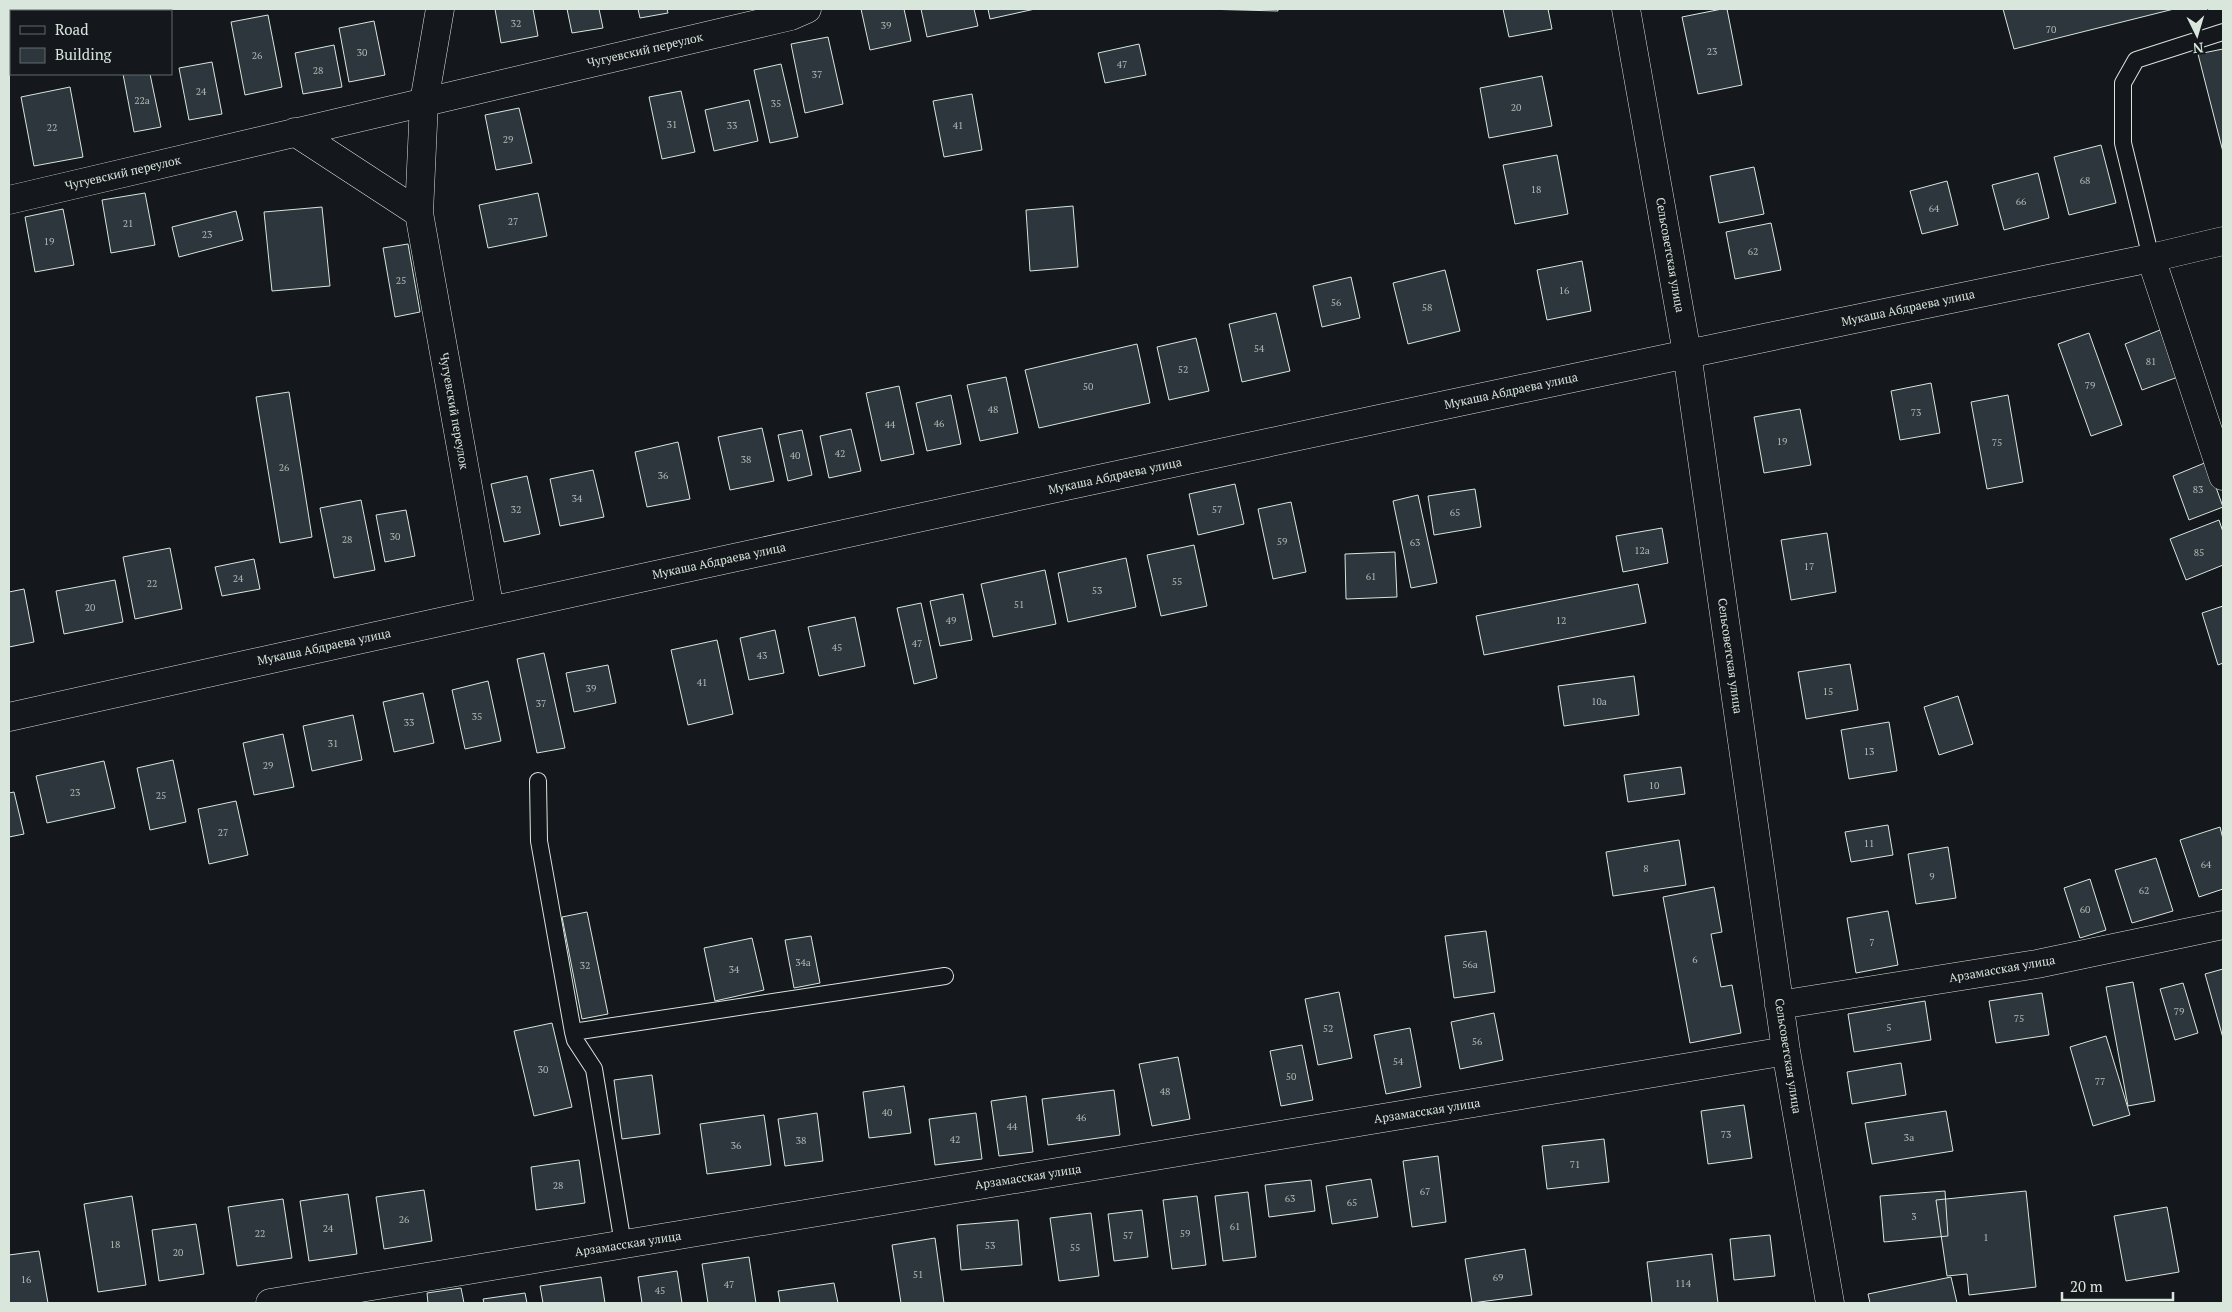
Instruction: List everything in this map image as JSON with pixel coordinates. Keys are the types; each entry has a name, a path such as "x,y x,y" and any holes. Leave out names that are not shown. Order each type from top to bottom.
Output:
{"street":[{"path":"424,102 440,9"},
{"name":"Чугуевский переулок","path":"9,200 791,16 806,9"},
{"name":"Сельсоветская улица","path":"1626,9 1687,353 1779,1006 1830,1303"},
{"name":"Чугуевский переулок","path":"424,102 418,213 490,610"},
{"path":"295,132 418,213"},
{"name":"Мукаша Абдраева улица","path":"9,717 490,610 1687,353 2151,258 2223,241"},
{"path":"2151,258 2223,476"},
{"name":"Арзамасская улица","path":"1779,1006 2037,964 2223,925"},
{"name":"Арзамасская улица","path":"270,1303 1786,1051"}],"lane":[{"path":"2151,258 2123,143 2123,83 2136,60 2223,32"},
{"path":"538,781 539,841 573,1032 575,1040 594,1069 624,1244"},
{"path":"573,1032 945,976"}],"building":[{"path":"495,9 533,9 538,36 501,43"},
{"path":"567,9 599,9 603,28 572,33"},
{"path":"638,9 667,9 668,13 640,18"},
{"path":"861,9 904,9 911,41 870,50"},
{"path":"921,9 974,9 978,26 927,37"},
{"path":"988,9 1035,9 990,19"},
{"path":"1202,9 1278,9 1278,11"},
{"path":"1503,9 1548,9 1552,29 1509,37"},
{"path":"1727,9 1742,85 1698,94 1682,17"},
{"path":"2003,9 2174,9 2014,49"},
{"path":"268,15 282,87 245,95 231,22"},
{"path":"374,21 385,75 349,82 339,28"},
{"path":"828,37 843,104 805,113 791,44"},
{"path":"1139,44 1146,75 1105,83 1098,53"},
{"path":"334,45 342,87 303,94 295,53"},
{"path":"2223,49 2223,152 2198,54"},
{"path":"212,62 222,114 189,120 179,68"},
{"path":"781,64 798,137 770,143 754,70"},
{"path":"123,75 150,75 161,127 134,132"},
{"path":"1542,76 1552,126 1489,138 1480,88"},
{"path":"70,87 83,157 34,166 21,97"},
{"path":"681,91 695,152 662,159 649,97"},
{"path":"972,94 982,150 944,157 933,101"},
{"path":"749,100 758,141 714,151 705,110"},
{"path":"519,108 532,163 496,170 485,115"},
{"path":"2101,145 2116,203 2069,215 2054,157"},
{"path":"1557,155 1568,214 1515,224 1503,165"},
{"path":"1754,167 1764,214 1719,223 1710,176"},
{"path":"2038,173 2049,218 2004,230 1992,185"},
{"path":"1947,181 1958,225 1922,234 1910,191"},
{"path":"145,193 155,245 111,253 102,200"},
{"path":"538,193 547,236 488,248 479,205"},
{"path":"1073,206 1078,267 1030,271 1026,210"},
{"path":"322,207 330,286 272,291 264,212"},
{"path":"63,209 74,265 35,272 25,217"},
{"path":"236,211 243,240 179,257 172,227"},
{"path":"1771,223 1781,270 1735,279 1726,232"},
{"path":"408,244 420,312 395,317 383,248"},
{"path":"1582,261 1591,311 1547,320 1537,270"},
{"path":"1445,270 1460,331 1408,344 1393,283"},
{"path":"1351,277 1360,318 1322,327 1313,286"},
{"path":"1276,313 1290,371 1242,382 1229,324"},
{"path":"2160,330 2178,377 2142,390 2125,344"},
{"path":"2089,333 2122,425 2091,436 2058,344"},
{"path":"1196,338 1209,391 1169,400 1157,347"},
{"path":"1137,344 1150,403 1039,428 1025,370"},
{"path":"1006,377 1018,433 980,441 967,385"},
{"path":"1931,383 1940,433 1900,440 1891,391"},
{"path":"899,386 914,454 881,461 866,393"},
{"path":"289,392 312,537 280,543 256,397"},
{"path":"951,395 961,444 927,451 916,403"},
{"path":"2008,395 2023,482 1987,489 1971,402"},
{"path":"1800,409 1811,465 1764,473 1754,417"},
{"path":"762,428 774,481 730,490 718,437"},
{"path":"851,429 861,471 829,478 820,436"},
{"path":"802,430 812,475 788,481 778,435"},
{"path":"678,442 690,499 647,507 635,452"},
{"path":"2207,462 2223,507 2189,520 2173,476"},
{"path":"593,470 604,517 560,526 550,479"},
{"path":"527,476 540,534 504,542 491,484"},
{"path":"1235,484 1244,524 1198,535 1189,494"},
{"path":"1475,489 1481,527 1434,535 1428,496"},
{"path":"1418,495 1437,583 1411,588 1393,501"},
{"path":"361,500 375,570 334,578 320,508"},
{"path":"1291,502 1306,572 1273,579 1258,509"},
{"path":"406,510 415,556 385,562 376,515"},
{"path":"2219,520 2223,532 2223,565 2186,580 2170,539"},
{"path":"1662,528 1668,563 1623,572 1616,536"},
{"path":"1827,533 1836,592 1791,600 1781,540"},
{"path":"1194,545 1207,606 1161,616 1147,555"},
{"path":"170,548 182,609 135,619 123,557"},
{"path":"1395,552 1397,597 1346,599 1345,554"},
{"path":"1126,558 1136,607 1068,622 1058,573"},
{"path":"254,559 260,589 222,596 215,567"},
{"path":"1045,570 1056,624 993,637 981,584"},
{"path":"115,580 123,622 64,634 56,591"},
{"path":"1638,584 1646,623 1484,655 1476,616"},
{"path":"24,589 34,642 9,647 9,592"},
{"path":"963,594 972,640 940,646 930,601"},
{"path":"921,603 937,678 914,684 897,608"},
{"path":"2223,606 2223,663 2218,665 2202,613"},
{"path":"855,617 865,666 819,676 808,627"},
{"path":"775,630 784,673 749,680 740,638"},
{"path":"717,640 733,714 688,725 671,650"},
{"path":"544,653 565,748 537,753 517,659"},
{"path":"1850,664 1858,710 1806,719 1798,672"},
{"path":"608,665 616,703 574,712 566,673"},
{"path":"1634,676 1639,715 1564,726 1558,686"},
{"path":"488,681 501,741 465,749 452,690"},
{"path":"423,693 434,743 394,752 383,702"},
{"path":"1958,696 1973,744 1939,755 1924,707"},
{"path":"353,715 362,760 312,771 303,726"},
{"path":"1889,722 1897,771 1849,779 1841,730"},
{"path":"283,734 294,787 254,795 243,743"},
{"path":"173,760 186,822 150,830 137,768"},
{"path":"104,761 115,808 47,823 36,776"},
{"path":"1681,767 1685,794 1628,802 1624,775"},
{"path":"14,792 24,834 9,837 9,793"},
{"path":"236,801 248,855 209,864 198,809"},
{"path":"1888,825 1893,855 1851,862 1845,832"},
{"path":"2220,827 2223,839 2223,889 2199,897 2180,840"},
{"path":"1679,840 1686,885 1613,896 1606,852"},
{"path":"1948,847 1956,898 1916,904 1908,854"},
{"path":"2156,858 2173,911 2132,923 2115,870"},
{"path":"2090,879 2106,930 2080,938 2064,888"},
{"path":"1714,887 1722,932 1711,934 1721,987 1732,985 1741,1033 1690,1043 1663,897"},
{"path":"1888,911 1898,965 1856,973 1847,918"},
{"path":"587,912 608,1014 582,1019 562,917"},
{"path":"1486,931 1495,992 1454,998 1445,936"},
{"path":"811,936 820,983 794,988 785,940"},
{"path":"752,938 764,990 715,1001 704,948"},
{"path":"2223,969 2223,1038 2205,974"},
{"path":"2133,982 2155,1101 2128,1106 2106,987"},
{"path":"2183,983 2198,1033 2175,1040 2160,989"},
{"path":"1339,992 1352,1058 1318,1065 1305,999"},
{"path":"2042,993 2049,1035 1996,1043 1989,1001"},
{"path":"1925,1001 1931,1040 1854,1052 1848,1014"},
{"path":"1494,1013 1503,1060 1460,1069 1451,1022"},
{"path":"552,1023 572,1107 534,1116 514,1031"},
{"path":"1410,1028 1421,1087 1386,1094 1374,1035"},
{"path":"2106,1036 2130,1115 2093,1126 2070,1047"},
{"path":"1302,1045 1313,1100 1281,1106 1270,1051"},
{"path":"1178,1057 1190,1119 1152,1126 1139,1064"},
{"path":"1901,1063 1906,1095 1852,1104 1847,1072"},
{"path":"652,1075 660,1134 622,1139 614,1080"},
{"path":"904,1086 911,1133 869,1138 863,1092"},
{"path":"1114,1090 1120,1135 1048,1145 1042,1099"},
{"path":"1026,1096 1033,1152 999,1156 991,1101"},
{"path":"1744,1105 1752,1158 1708,1164 1701,1111"},
{"path":"1946,1111 1953,1151 1872,1164 1865,1123"},
{"path":"817,1113 823,1161 785,1166 778,1119"},
{"path":"976,1113 982,1159 935,1165 929,1119"},
{"path":"764,1115 771,1165 707,1174 700,1124"},
{"path":"1604,1139 1609,1182 1547,1189 1542,1146"},
{"path":"1438,1156 1446,1222 1412,1227 1403,1161"},
{"path":"579,1160 585,1203 536,1210 531,1167"},
{"path":"1371,1179 1378,1217 1332,1224 1326,1186"},
{"path":"1311,1180 1315,1211 1269,1217 1265,1185"},
{"path":"424,1190 432,1241 384,1249 376,1197"},
{"path":"1945,1191 1948,1236 1884,1242 1880,1196"},
{"path":"2026,1191 2036,1287 1969,1295 1967,1274 1947,1276 1936,1200"},
{"path":"1248,1192 1256,1257 1223,1261 1215,1196"},
{"path":"348,1194 357,1254 309,1261 300,1201"},
{"path":"132,1196 146,1285 98,1292 84,1204"},
{"path":"1197,1196 1206,1265 1172,1269 1163,1200"},
{"path":"283,1199 292,1258 237,1266 228,1207"},
{"path":"2167,1207 2179,1272 2126,1281 2114,1216"},
{"path":"1142,1210 1148,1257 1114,1261 1108,1214"},
{"path":"1091,1213 1099,1276 1059,1281 1050,1218"},
{"path":"1018,1220 1022,1265 961,1270 957,1225"},
{"path":"196,1224 204,1274 159,1281 152,1230"},
{"path":"1770,1235 1775,1276 1734,1280 1730,1239"},
{"path":"935,1238 944,1303 901,1303 892,1245"},
{"path":"1525,1249 1532,1295 1472,1303 1465,1259"},
{"path":"39,1251 48,1303 9,1303 9,1255"},
{"path":"1712,1254 1718,1303 1652,1303 1647,1262"},
{"path":"749,1257 756,1303 708,1303 702,1264"},
{"path":"677,1271 682,1303 642,1303 638,1277"},
{"path":"601,1277 605,1303 543,1303 540,1286"},
{"path":"1951,1277 1957,1303 1870,1303 1868,1294"},
{"path":"834,1283 838,1303 780,1303 778,1291"},
{"path":"461,1288 464,1303 428,1303 427,1293"},
{"path":"525,1293 527,1303 484,1303 483,1299"}]}
